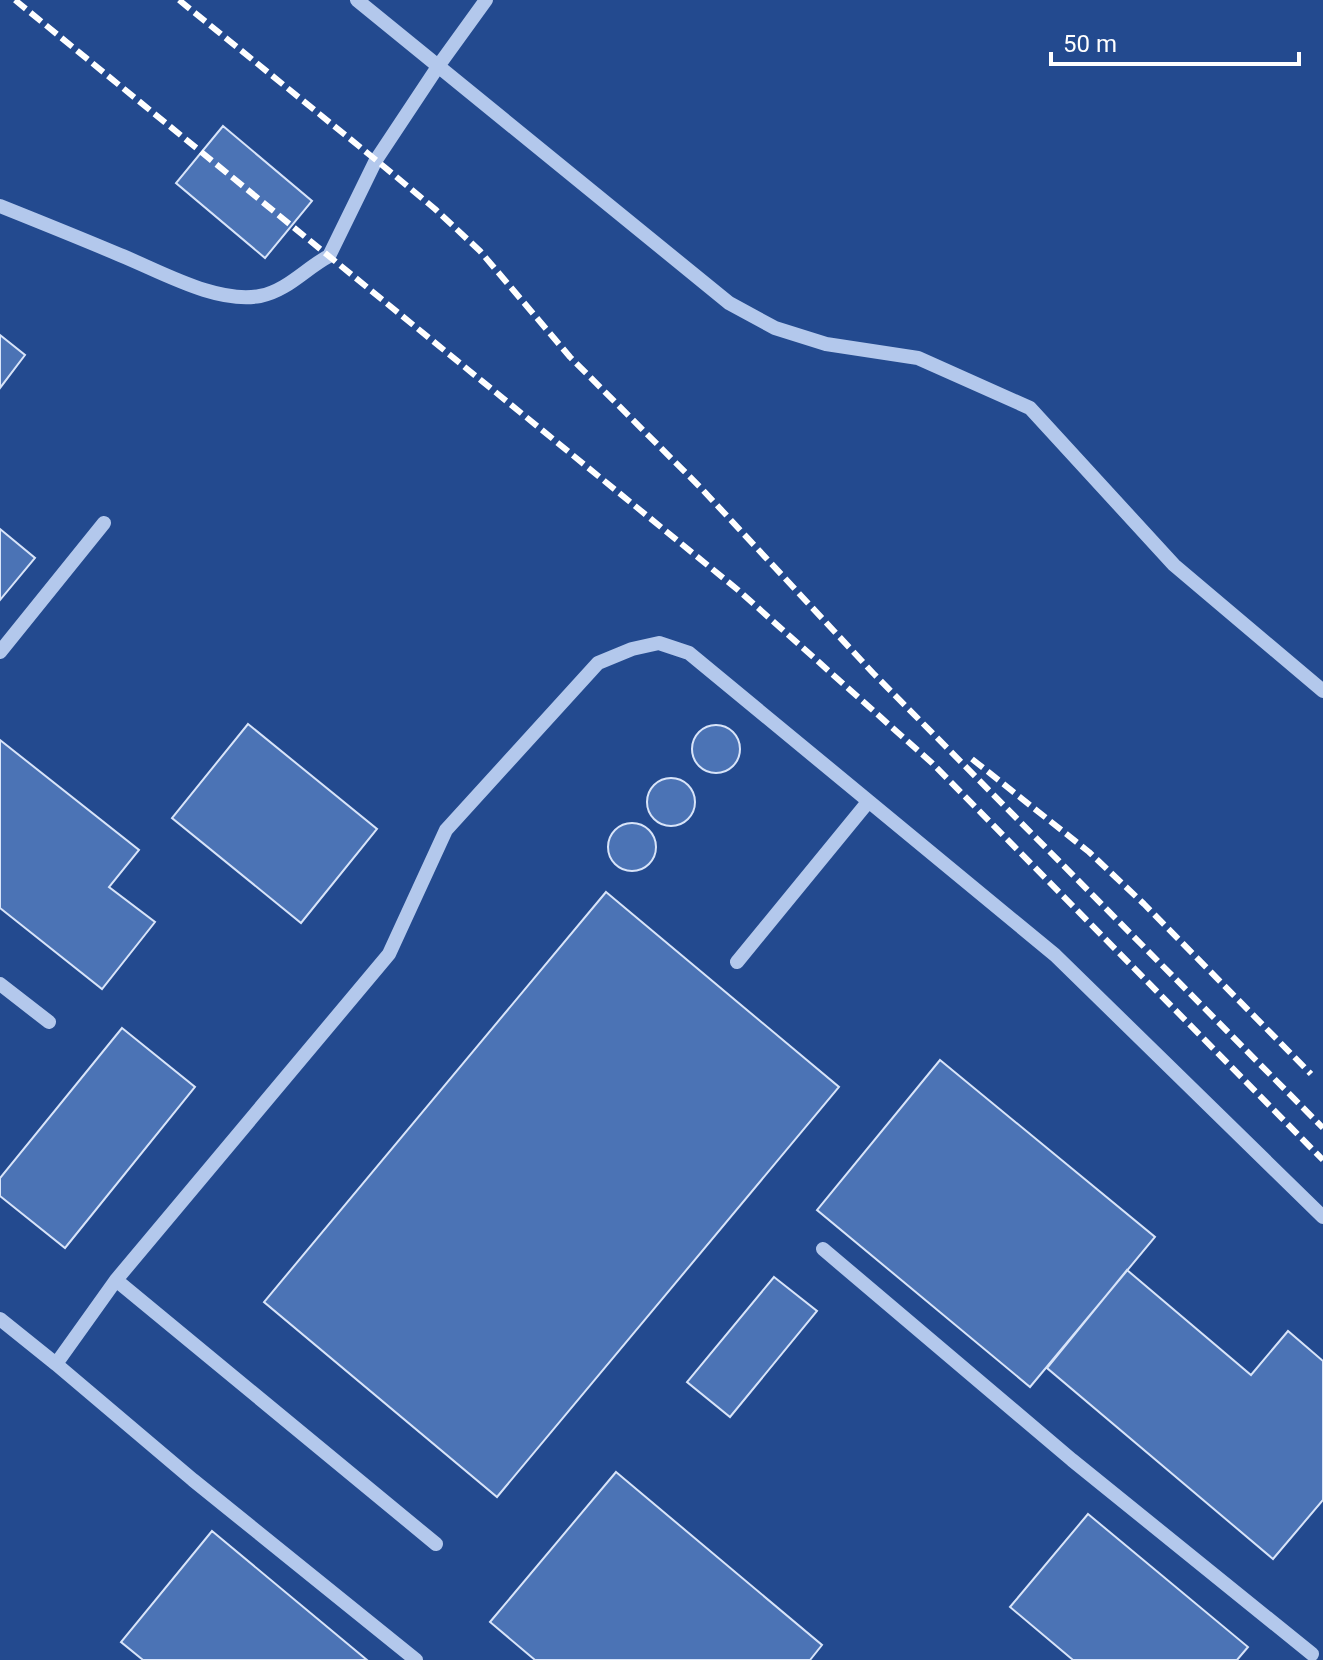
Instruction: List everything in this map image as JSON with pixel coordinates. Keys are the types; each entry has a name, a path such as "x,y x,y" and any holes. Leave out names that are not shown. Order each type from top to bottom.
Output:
{"lane":[{"path":"357,0 729,303 775,328 826,344 918,358 1030,408 1174,565 1323,691"},
{"path":"0,206 202,289 239,297 263,295 286,285 329,256 376,160 486,0"},
{"path":"0,652 104,523"},
{"path":"56,1364 116,1280 389,954 446,830 598,663 632,649 659,643 689,653 1055,955 1323,1217"},
{"path":"737,962 868,802"},
{"path":"0,984 49,1022"},
{"path":"823,1249 1310,1657 1323,1640"},
{"path":"116,1280 436,1544"},
{"path":"0,1319 416,1660"}],"building":[{"path":"223,126 312,201 265,258 176,183"},
{"path":"0,335 25,355 0,388"},
{"path":"0,529 35,558 0,600"},
{"path":"248,724 377,829 301,923 172,818"},
{"path":"716,725 725,726 733,732 739,740 739,758 733,766 725,772 716,773 707,772 699,766 693,758 692,749 693,740 699,732 707,726"},
{"path":"0,740 139,850 109,887 155,922 102,989 0,908"},
{"path":"671,778 680,779 688,785 694,793 694,811 688,819 680,825 671,826 662,825 654,819 648,811 647,802 648,793 654,785 662,779"},
{"path":"632,823 649,830 656,847 649,864 632,871 615,864 608,847 615,830"},
{"path":"606,892 839,1087 497,1497 264,1302"},
{"path":"122,1028 195,1087 65,1248 0,1196 0,1178"},
{"path":"940,1060 1155,1237 1030,1387 817,1210"},
{"path":"1127,1270 1251,1375 1288,1331 1323,1361 1323,1500 1273,1559 1047,1368"},
{"path":"774,1277 817,1311 730,1417 687,1382"},
{"path":"616,1472 822,1645 810,1660 535,1660 490,1622"},
{"path":"1088,1514 1248,1647 1237,1660 1073,1660 1010,1607"},
{"path":"212,1531 367,1660 143,1660 121,1642"}],"railway":[{"path":"15,0 738,590 932,763 1323,1160"},
{"path":"179,0 435,209 480,251 570,357 701,488 873,673 1323,1128"},
{"path":"972,759 1089,852 1311,1074"}]}
